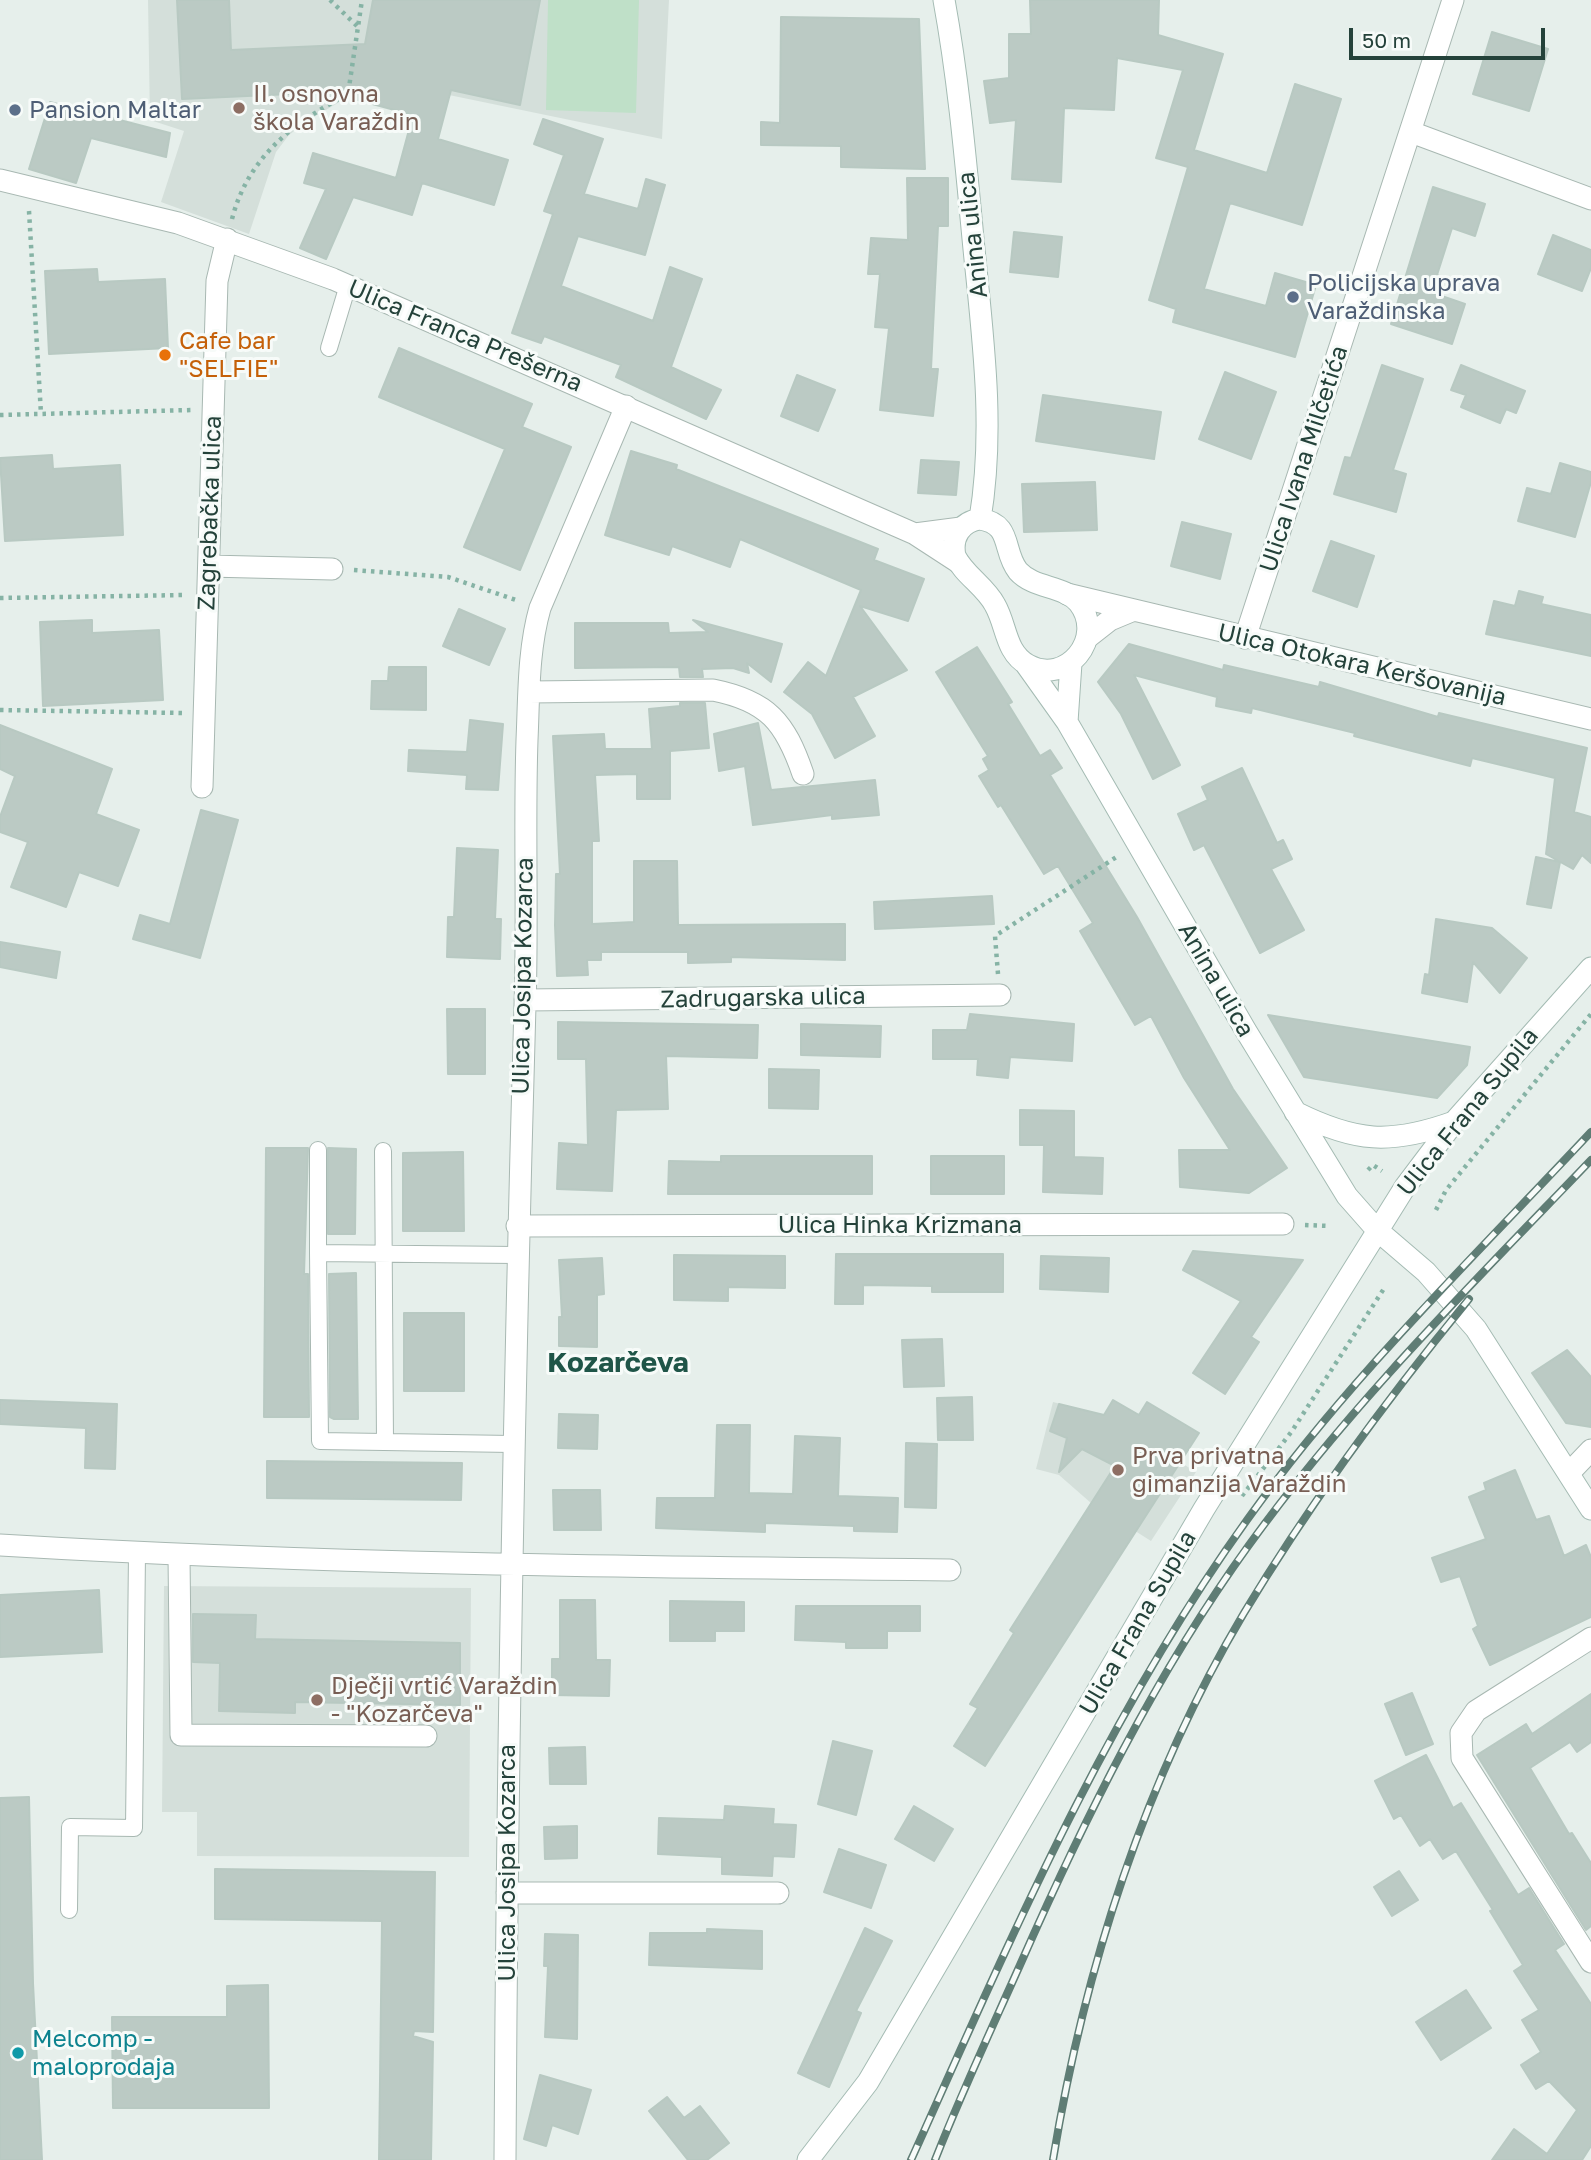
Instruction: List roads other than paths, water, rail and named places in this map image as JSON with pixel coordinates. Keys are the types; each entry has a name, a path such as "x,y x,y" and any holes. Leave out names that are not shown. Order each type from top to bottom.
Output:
{"street":[{"name":"Anina ulica","path":"944,0 956,68 986,366 988,472 1000,528 1020,572 1028,579 1067,594"},
{"name":"Ulica Ivana Milčetića","path":"1245,638 1453,0"},
{"path":"1411,132 1591,199"},
{"name":"Ulica Franca Prešerna","path":"0,180 178,223 348,285 915,534 958,562 982,585 996,605 1015,655 1025,663"},
{"name":"Zagrebačka ulica","path":"202,787 217,281 227,239"},
{"name":"Ulica Josipa Kozarca","path":"505,2160 510,1566 516,1255 525,1000 524,838 529,692 534,629 540,608 626,406"},
{"name":"Anina ulica","path":"958,562 954,541 970,524 988,472"},
{"path":"915,534 993,522 1000,528"},
{"path":"209,566 332,569"},
{"path":"1067,594 1085,613 1087,638"},
{"name":"Ulica Otokara Keršovanija","path":"1067,594 1591,719"},
{"path":"1025,663 1049,670 1071,663 1079,656 1087,638 1110,620 1134,610"},
{"name":"Anina ulica","path":"1025,663 1067,722 1136,845 1293,1111 1347,1196 1377,1230 1426,1272 1476,1329 1591,1509"},
{"path":"1067,722 1071,663"},
{"path":"529,692 713,690 737,695 760,705 779,722 792,742 803,774"},
{"name":"Ulica Frana Supila","path":"808,2160 868,2082 1204,1509 1377,1230 1454,1122 1591,968"},
{"name":"Zadrugarska ulica","path":"525,1000 1000,995"},
{"path":"1293,1111 1345,1133 1377,1138 1401,1138 1454,1122"},
{"name":"Ulica Hinka Krizmana","path":"517,1226 1283,1224"},
{"path":"1569,1474 1591,1450"},
{"path":"0,1545 179,1556 510,1566 950,1570"},
{"path":"179,1556 181,1735 426,1737"},
{"path":"1591,1638 1476,1711 1461,1733 1462,1758 1591,1962"},
{"path":"507,1893 778,1893"}],"lane":[{"path":"329,348 348,285"},
{"path":"318,1150 320,1441 513,1444"},
{"path":"383,1151 385,1442"},
{"path":"318,1253 516,1255"},
{"path":"69,1910 70,1828 134,1828 137,1553"}],"railway":[{"path":"911,2160 1063,1831 1148,1673 1196,1596 1286,1468 1369,1368 1591,1132"},
{"path":"935,2160 1044,1911 1096,1803 1152,1697 1215,1594 1288,1493 1370,1394 1591,1160"},
{"path":"1053,2160 1066,2089 1101,1947 1148,1809 1177,1742 1244,1613 1295,1532 1379,1413 1469,1299"}],"place":[{"name":"II. osnovna škola Varaždin","path":"239,108"},
{"name":"Pansion Maltar","path":"15,110"},
{"name":"Policijska uprava Varaždinska","path":"1293,297"},
{"name":"Cafe bar \"SELFIE\"","path":"165,355"},
{"name":"Prva privatna gimanzija Varaždin","path":"1118,1470"},
{"name":"Dječji vrtić Varaždin - \"Kozarčeva\"","path":"317,1700"},
{"name":"Melcomp - maloprodaja","path":"18,2053"}],"district":[{"name":"Kozarčeva","path":"618,1363"}]}
